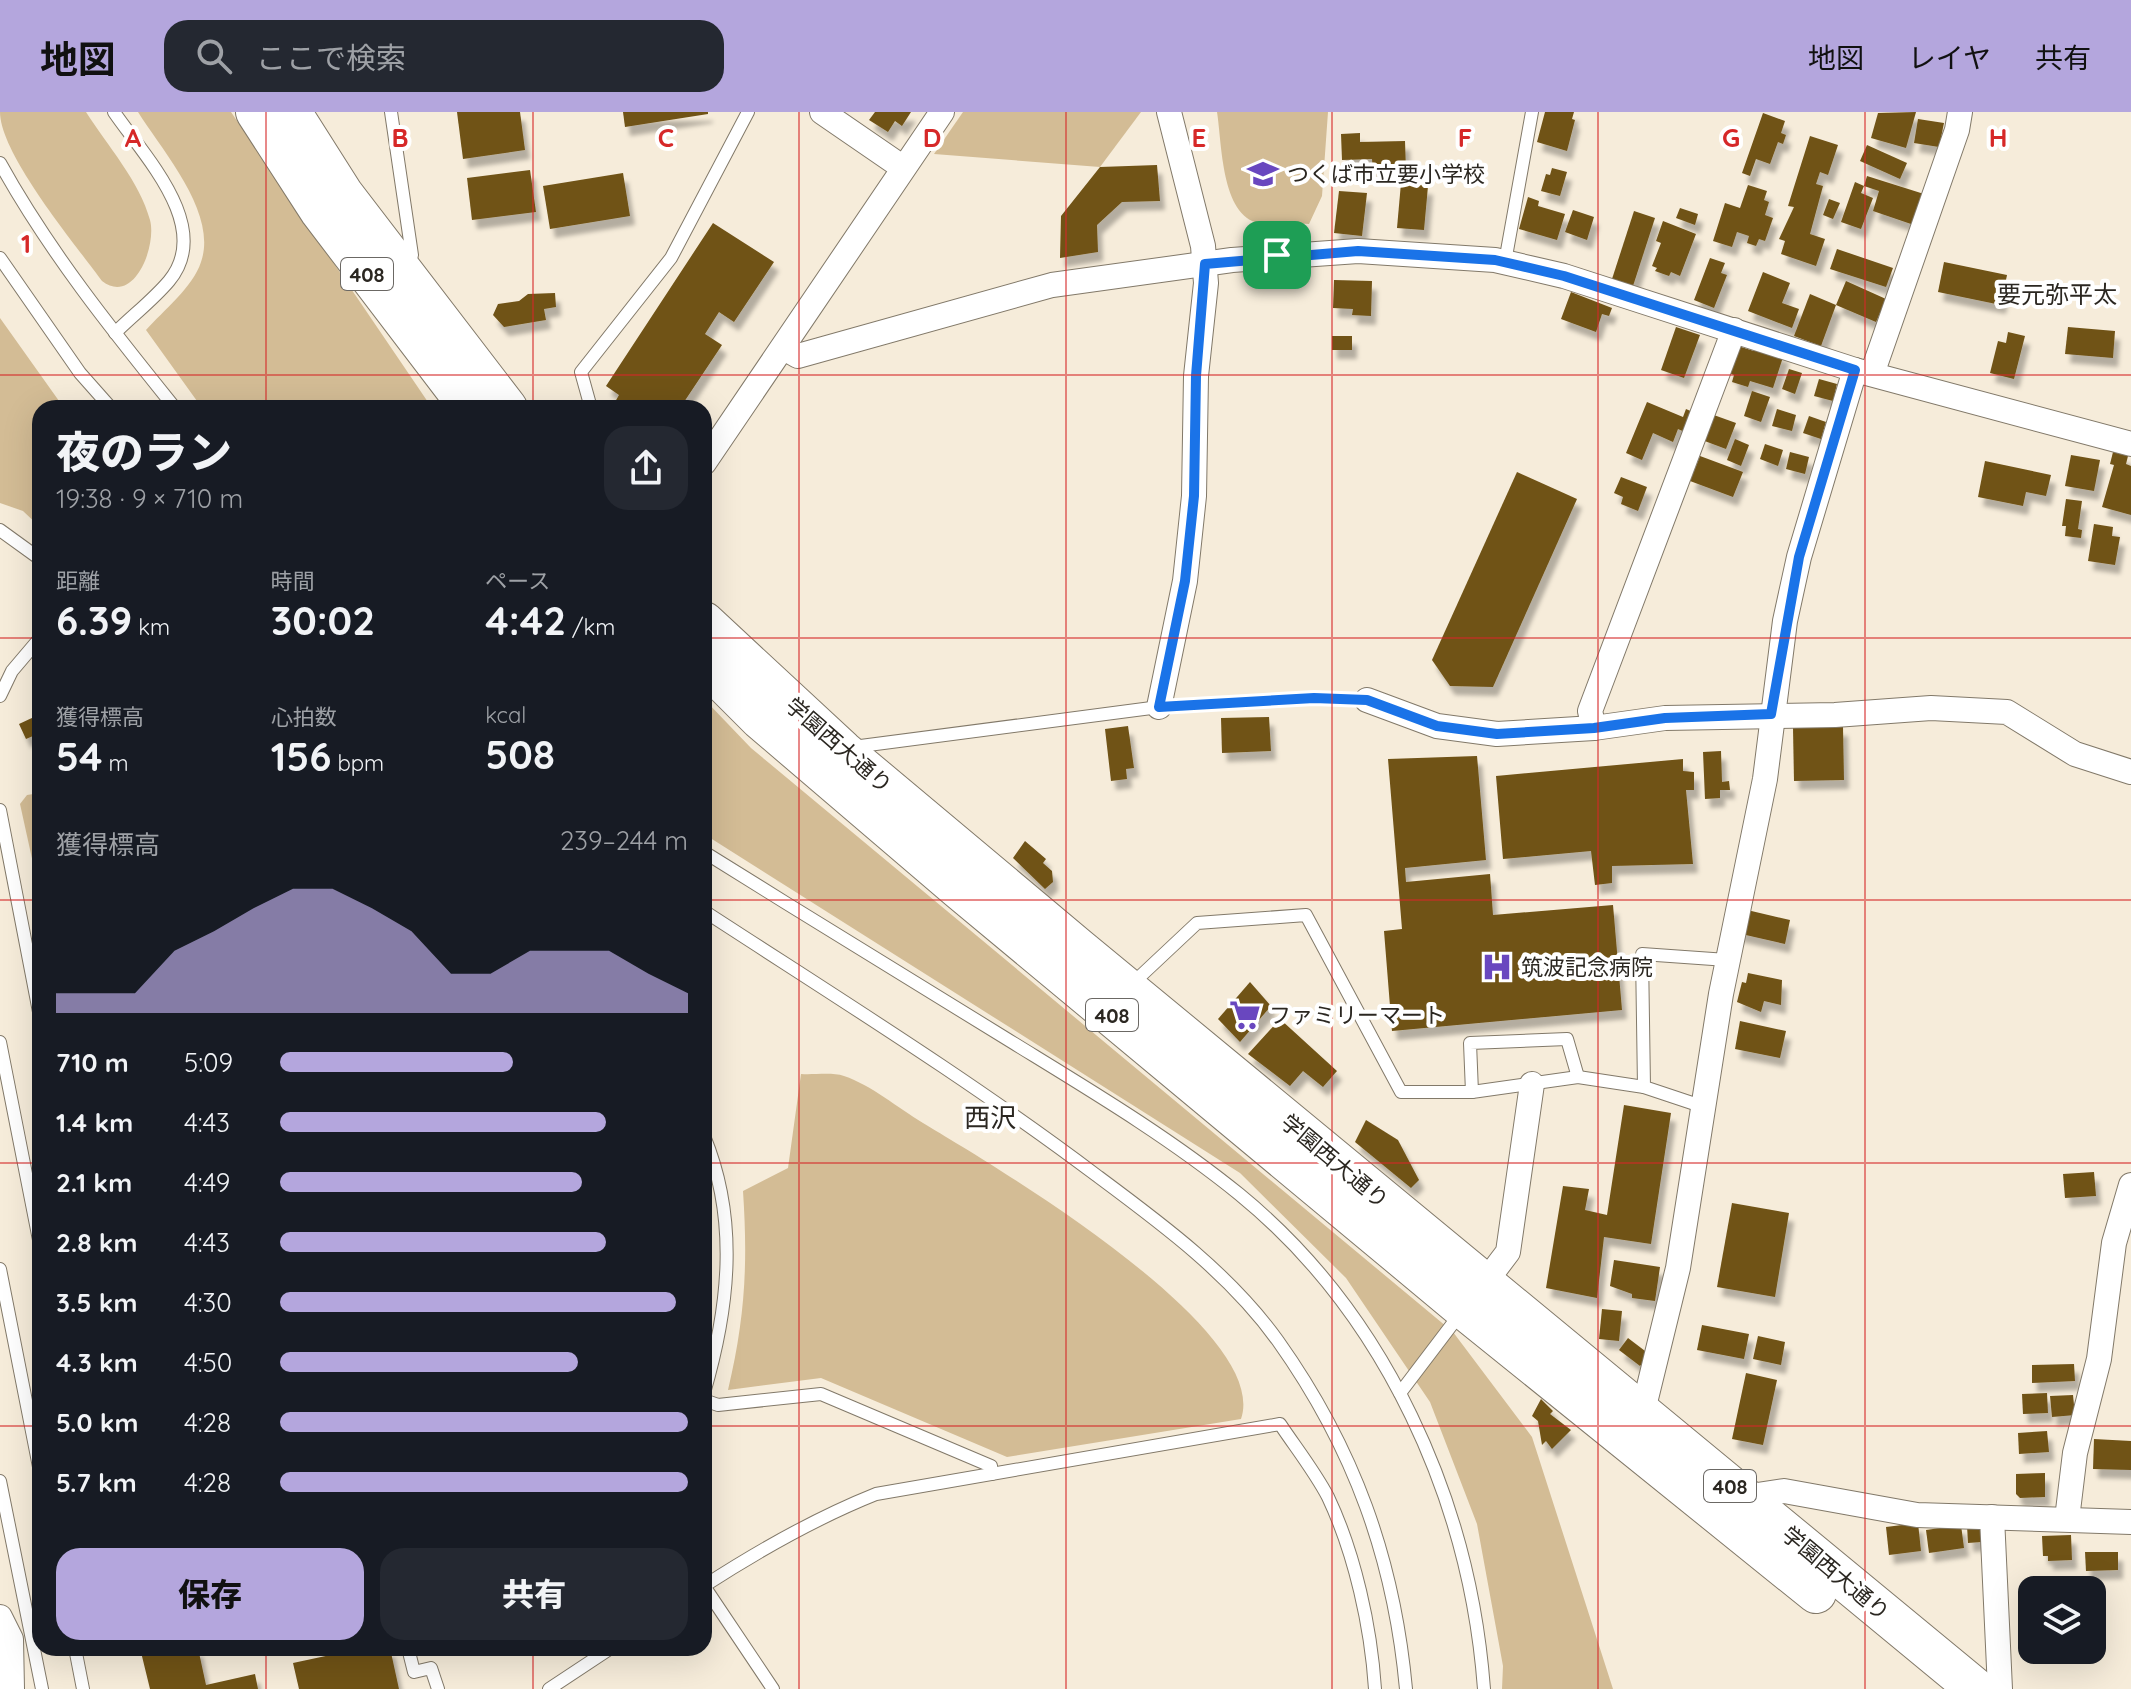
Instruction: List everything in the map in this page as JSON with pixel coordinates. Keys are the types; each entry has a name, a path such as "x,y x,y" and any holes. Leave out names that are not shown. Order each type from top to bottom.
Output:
{"highway":[{"name":"408","path":"256,112 320,211 464,400"},
{"name":"408","path":"291,112 343,194 501,400"},
{"name":"学園西大通り","path":"712,629 843,751 1127,989 1474,1297"},
{"name":"学園西大通り","path":"712,671 760,719 959,889 1639,1429 1933,1689"},
{"name":"学園西大通り","path":"1639,1429 1744,1497 1976,1689"}],"street":[{"path":"822,112 902,167"},
{"path":"712,447 784,348 902,167 942,112"},
{"path":"1159,707 1185,581 1193,510 1196,376 1205,264 1169,112"},
{"path":"1639,1429 1678,1268 1701,1106 1727,960 1765,779 1771,714 1799,557 1863,372 1957,130 1960,112"},
{"path":"784,348 798,356 1052,285 1205,264 1358,251 1505,262 1605,288 1863,372 2131,444"},
{"path":"1594,728 1590,711 1734,330"},
{"path":"1367,700 1437,726 1482,732 1594,728 1665,718 1835,715 1931,708 2007,712 2075,754 2131,772"},
{"path":"1474,1297 1508,1252 1532,1084"},
{"path":"2067,1519 2075,1453 2099,1359 2114,1243 2131,1185"},
{"path":"1744,1497 1784,1491 1917,1515 2131,1522"},
{"path":"1992,1517 2000,1689"},
{"path":"0,1617 11,1639 12,1689"}],"lane":[{"path":"114,112 179,208 184,235 182,258 170,280 115,333"},
{"path":"391,112 412,255 398,268"},
{"path":"589,400 581,372 671,258 748,112"},
{"path":"1505,262 1532,112"},
{"path":"0,163 22,204 115,333 169,400"},
{"path":"1277,259 1278,230"},
{"path":"0,258 80,373 104,400"},
{"path":"0,530 32,553"},
{"path":"0,696 12,671 32,647"},
{"path":"843,751 856,746 1159,707 1314,698 1367,700"},
{"path":"0,810 32,976"},
{"path":"712,857 1158,1133 1240,1194 1285,1237 1333,1291 1375,1347 1433,1463 1455,1526 1471,1586 1484,1689"},
{"path":"1127,989 1197,923 1306,915 1401,1092 1472,1092 1578,1077 1644,1087 1701,1106"},
{"path":"712,916 1021,1118 1155,1219 1220,1274 1284,1350 1322,1407 1357,1479 1384,1553 1401,1637 1406,1689"},
{"path":"1644,1087 1642,954 1727,960"},
{"path":"1472,1092 1470,1043 1567,1039 1578,1077"},
{"path":"0,1042 32,1204"},
{"path":"712,1166 722,1204 728,1252 726,1304 712,1361"},
{"path":"0,1269 32,1431"},
{"path":"1400,1393 1474,1297"},
{"path":"712,1403 718,1405 821,1394 991,1466 992,1474"},
{"path":"712,1581 742,1561 866,1498 902,1488 1280,1424 1327,1497 1351,1564 1368,1636 1375,1689"},
{"path":"0,1481 32,1639"},
{"path":"712,1598 773,1689"},
{"path":"35,1656 42,1689"},
{"path":"77,1656 83,1689"},
{"path":"410,1656 414,1672 431,1668 438,1689"},
{"path":"549,1689 599,1656"}],"shaded area":[{"path":"0,112 86,112 131,178 150,220 150,244 141,270 133,280 124,286 114,287 102,281 25,174 3,130"},
{"path":"138,112 231,112 427,400 196,400 146,330 185,289 201,262 204,243 202,224 195,204"},
{"path":"963,112 1141,112 1100,167 934,154"},
{"path":"1217,112 1328,112 1322,196 1309,224 1259,223 1246,217 1237,207 1230,193 1222,159"},
{"path":"0,318 58,400 32,400 32,519 23,511 0,503"},
{"path":"712,707 751,748 1453,1332 1532,1437 1613,1689 1502,1689 1503,1666 1477,1524 1430,1402 1346,1278 1240,1173 712,839"},
{"path":"32,794 32,859 20,804 27,795"},
{"path":"801,1074 839,1075 864,1085 1006,1174 1119,1253 1172,1297 1214,1341 1239,1382 1241,1419 1007,1457 821,1378 728,1390 744,1291 743,1191 788,1168"}],"building":[{"path":"457,112 520,112 525,150 463,159"},
{"path":"623,112 708,112 708,114 625,127"},
{"path":"875,112 911,112 902,126 895,121 888,132 869,120"},
{"path":"1545,112 1574,112 1567,151 1537,142"},
{"path":"1916,112 1906,148 1871,138 1878,113"},
{"path":"1763,113 1785,121 1781,133 1786,135 1783,144 1778,142 1770,164 1756,159 1750,176 1742,173"},
{"path":"1918,119 1944,123 1939,147 1914,143"},
{"path":"1360,133 1360,142 1405,141 1406,171 1373,172 1372,159 1342,160 1341,134"},
{"path":"1810,136 1838,145 1828,175 1820,172 1816,184 1823,186 1810,234 1825,239 1816,266 1781,254 1785,241 1779,239 1794,207 1788,206"},
{"path":"1867,145 1907,163 1900,179 1860,161"},
{"path":"1157,165 1160,201 1122,202 1097,225 1098,252 1060,258 1061,216 1100,167"},
{"path":"1552,168 1567,172 1560,196 1541,191 1546,174 1550,175"},
{"path":"530,170 536,212 472,220 467,178"},
{"path":"623,173 630,216 550,229 543,186"},
{"path":"1867,176 1924,194 1911,224 1873,211 1879,191 1864,186"},
{"path":"1855,182 1864,186 1861,193 1873,198 1861,229 1841,222"},
{"path":"1401,183 1428,186 1424,230 1397,228"},
{"path":"1748,185 1767,191 1764,200 1769,202 1765,215 1773,218 1765,241 1759,239 1756,246 1747,243 1749,236 1737,232 1732,247 1713,241 1725,203 1740,208"},
{"path":"1339,191 1367,193 1362,236 1334,233"},
{"path":"1528,197 1539,201 1538,206 1565,214 1557,240 1519,229"},
{"path":"1829,199 1840,203 1833,219 1823,215"},
{"path":"1680,208 1698,214 1695,225 1676,218"},
{"path":"1573,210 1594,217 1587,240 1565,232"},
{"path":"1634,211 1655,218 1633,286 1612,279"},
{"path":"1663,221 1696,234 1680,276 1655,271 1657,268 1652,266 1661,243 1656,241"},
{"path":"713,223 774,262 734,322 719,312 705,334 722,345 685,400 616,400 619,395 606,386"},
{"path":"1837,249 1893,268 1886,287 1830,269"},
{"path":"1710,258 1725,263 1721,273 1727,275 1714,308 1694,300"},
{"path":"1944,262 2007,275 2001,305 1938,292"},
{"path":"1763,272 1790,283 1782,303 1799,309 1792,328 1748,311"},
{"path":"1334,280 1372,281 1371,316 1352,315 1353,309 1333,308"},
{"path":"1846,281 1886,299 1876,322 1836,305"},
{"path":"1571,292 1612,308 1609,316 1602,314 1596,332 1561,319"},
{"path":"555,293 556,307 544,309 546,320 504,327 493,315 498,304 519,301 528,294"},
{"path":"1810,294 1836,305 1821,346 1794,336"},
{"path":"1676,327 1700,335 1684,378 1661,370"},
{"path":"2068,327 2115,331 2113,358 2065,354"},
{"path":"2008,332 2025,336 2014,379 1990,373 1998,341 2006,343"},
{"path":"1332,336 1352,336 1352,350 1332,350"},
{"path":"1756,345 1784,354 1773,388 1750,381 1748,387 1732,382 1734,375 1728,373 1738,346 1754,351"},
{"path":"1789,369 1802,373 1795,394 1782,389"},
{"path":"1819,379 1837,384 1833,401 1814,396"},
{"path":"1752,391 1770,397 1761,422 1744,416"},
{"path":"1647,402 1683,417 1686,409 1695,413 1687,433 1678,429 1673,442 1653,433 1642,460 1626,453"},
{"path":"1777,409 1796,415 1792,431 1772,426"},
{"path":"1711,414 1736,423 1726,449 1702,440"},
{"path":"1809,416 1826,422 1821,439 1803,433"},
{"path":"1735,439 1749,445 1741,466 1727,460"},
{"path":"1765,444 1783,450 1778,466 1760,459"},
{"path":"1790,452 1809,457 1805,474 1786,469"},
{"path":"2113,452 2128,456 2126,464 2131,466 2131,515 2102,507 2114,465 2110,464"},
{"path":"2071,455 2100,460 2094,491 2065,486"},
{"path":"1700,456 1743,472 1733,497 1690,481"},
{"path":"1985,461 2051,475 2046,496 2026,492 2023,506 1978,497"},
{"path":"1517,472 1577,499 1493,687 1450,686 1432,660"},
{"path":"1621,477 1647,487 1638,511 1621,504 1623,497 1614,493"},
{"path":"2066,499 2082,501 2078,529 2082,530 2081,538 2065,536 2066,526 2062,526"},
{"path":"2094,524 2113,527 2112,536 2120,537 2115,565 2088,561"},
{"path":"1269,717 1271,751 1222,753 1221,718"},
{"path":"32,718 32,736 26,739 19,724"},
{"path":"1128,726 1134,768 1126,769 1127,779 1111,781 1105,729"},
{"path":"1843,727 1844,780 1794,781 1793,728"},
{"path":"1721,751 1722,782 1729,781 1730,790 1720,790 1720,798 1705,799 1703,752"},
{"path":"1477,756 1486,860 1405,868 1406,882 1490,874 1493,915 1613,905 1622,1010 1392,1031 1384,931 1402,929 1388,759"},
{"path":"1683,759 1683,771 1694,772 1694,790 1686,790 1693,864 1612,866 1612,883 1595,885 1591,851 1503,859 1496,776"},
{"path":"1025,841 1046,859 1043,863 1052,871 1053,882 1045,889 1013,858"},
{"path":"1743,909 1790,920 1785,944 1737,933"},
{"path":"1748,973 1782,980 1781,1005 1764,1001 1761,1012 1737,1002 1742,982 1746,983"},
{"path":"1250,982 1271,1006 1240,1042 1218,1019"},
{"path":"1280,1019 1337,1071 1323,1087 1303,1071 1290,1086 1248,1054"},
{"path":"1740,1021 1786,1031 1780,1058 1735,1049"},
{"path":"1624,1105 1671,1113 1651,1244 1604,1237 1597,1298 1546,1288 1563,1186 1589,1189 1585,1210 1607,1215"},
{"path":"1366,1120 1398,1140 1419,1180 1411,1188 1355,1142"},
{"path":"2094,1172 2096,1196 2065,1198 2063,1174"},
{"path":"1732,1203 1789,1213 1775,1297 1717,1287"},
{"path":"1614,1260 1660,1267 1655,1301 1632,1298 1632,1294 1610,1286"},
{"path":"1602,1309 1622,1311 1619,1341 1599,1339"},
{"path":"1702,1325 1749,1334 1744,1359 1697,1350"},
{"path":"1758,1336 1785,1342 1781,1365 1753,1359"},
{"path":"1628,1338 1649,1354 1640,1366 1619,1350"},
{"path":"2074,1364 2075,1381 2032,1383 2032,1365"},
{"path":"1746,1373 1777,1380 1763,1445 1732,1439"},
{"path":"2047,1393 2048,1413 2023,1414 2022,1394"},
{"path":"2073,1395 2075,1415 2052,1417 2050,1396"},
{"path":"1541,1399 1553,1411 1550,1414 1571,1430 1552,1449 1546,1441 1542,1445 1538,1421 1532,1416"},
{"path":"2047,1431 2049,1452 2019,1454 2018,1433"},
{"path":"2094,1439 2131,1441 2131,1470 2093,1469"},
{"path":"2045,1473 2045,1497 2020,1498 2016,1494 2016,1474"},
{"path":"1918,1523 1921,1551 1889,1555 1886,1527"},
{"path":"1961,1525 1964,1548 1929,1553 1926,1530"},
{"path":"1981,1525 1981,1542 1968,1543 1967,1526"},
{"path":"2071,1535 2072,1560 2048,1561 2048,1556 2043,1556 2042,1536"},
{"path":"2085,1552 2118,1552 2118,1570 2086,1571"},
{"path":"142,1656 200,1656 206,1685 255,1674 258,1689 150,1689"},
{"path":"326,1656 392,1656 399,1689 299,1689 293,1663"}],"place":[{"name":"つくば市立要小学校","path":"1263,174"},
{"name":"筑波記念病院","path":"1497,967"},
{"name":"ファミリーマート","path":"1245,1015"}],"district":[{"name":"要元弥平太","path":"2057,294"},
{"name":"西沢","path":"990,1117"}],"route":[{"path":"1358,251 1495,260 1605,288 1855,370 1829,467 1799,557 1785,621 1771,714 1665,718 1594,728 1497,734 1437,726 1367,700 1314,698 1229,706 1159,707 1185,581 1194,496 1196,376 1206,283 1205,264 1277,255 1358,251"}]}
